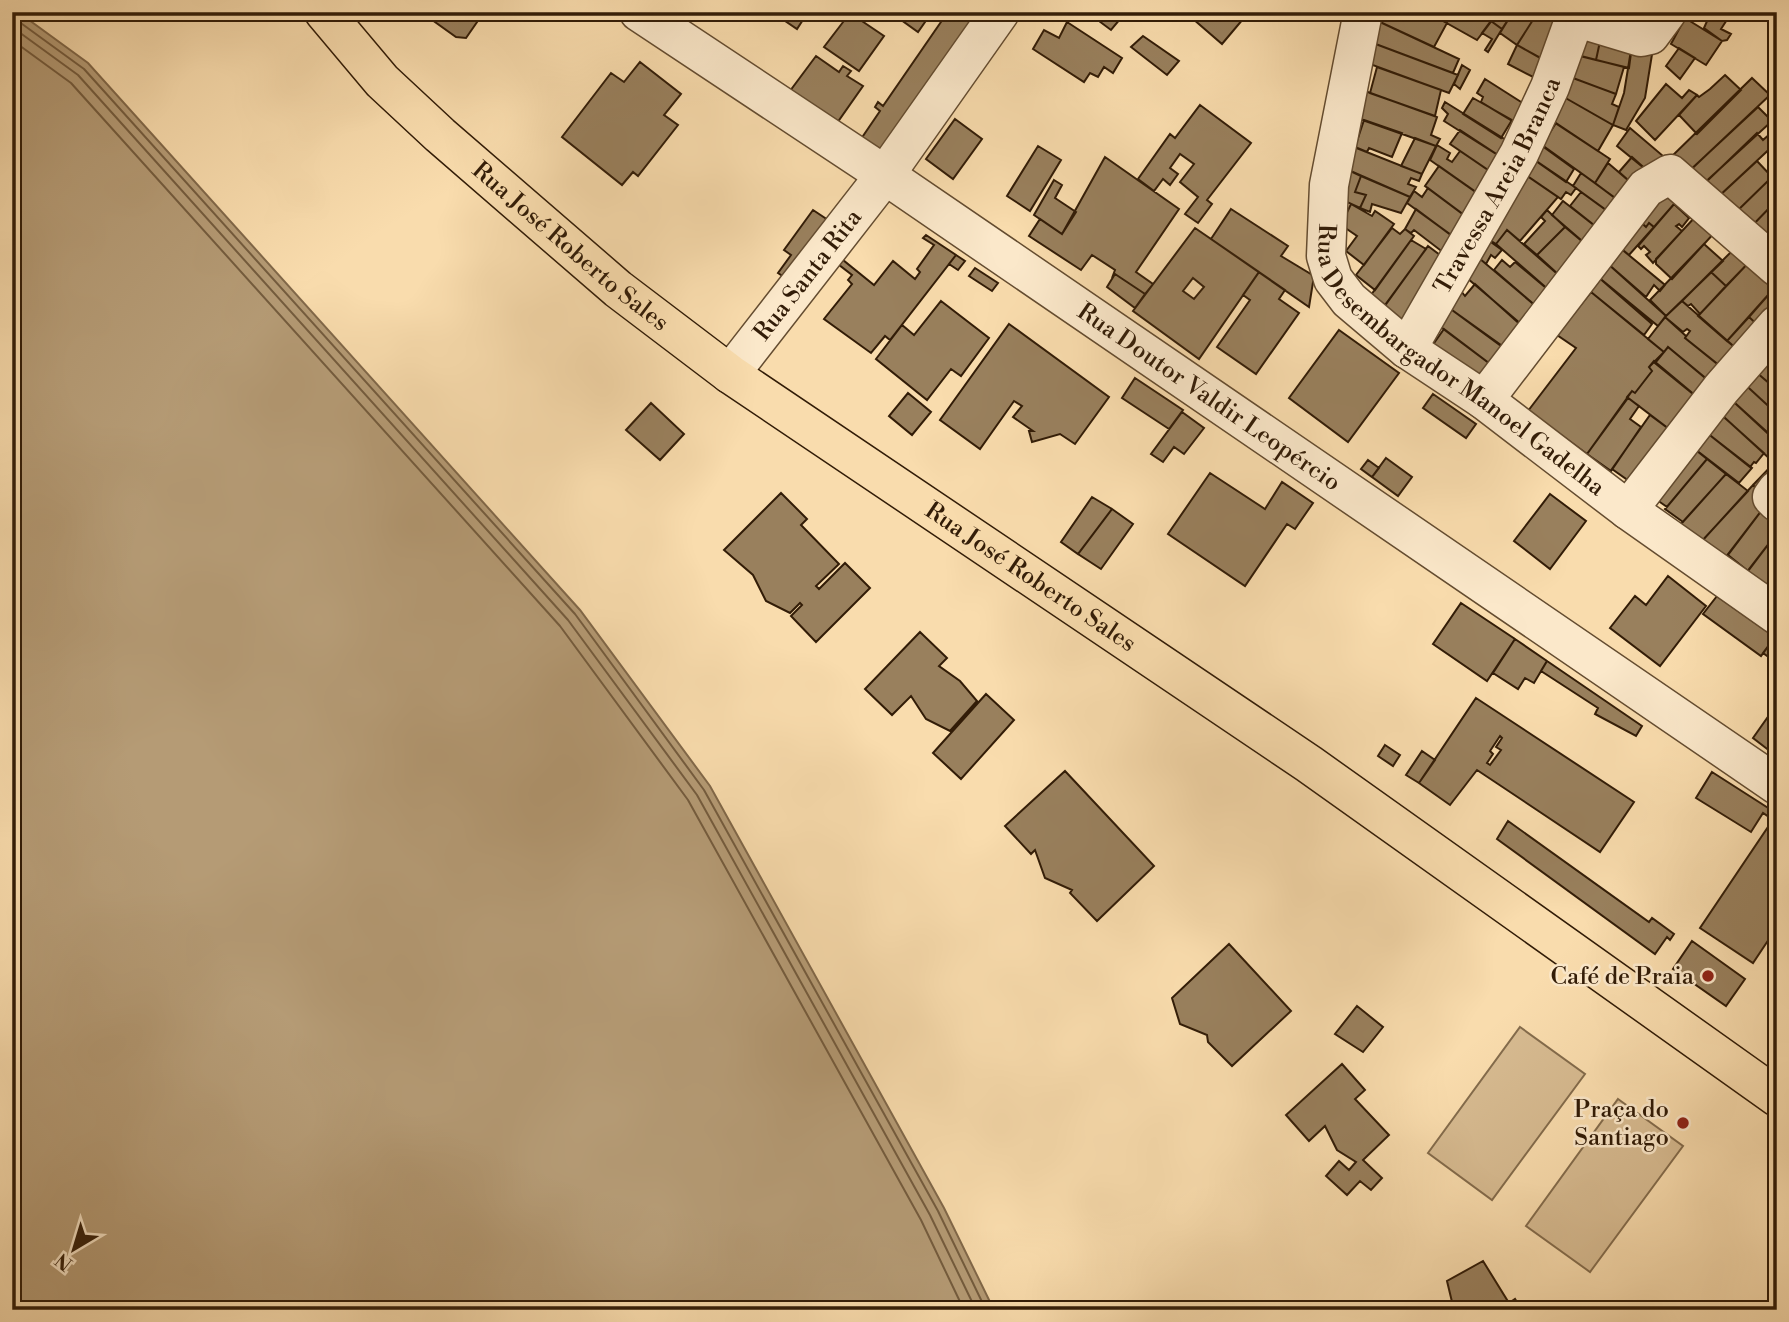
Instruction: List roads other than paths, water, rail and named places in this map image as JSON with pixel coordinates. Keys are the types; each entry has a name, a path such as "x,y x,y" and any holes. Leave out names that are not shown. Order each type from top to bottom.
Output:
{"main road":[{"name":"Rua José Roberto Sales","path":"324,12 382,81 440,135 618,289 730,374 1309,764 1777,1097"}],"street":[{"name":"Rua Doutor Valdir Leopércio","path":"639,12 886,175 1777,785"},
{"name":"Rua Santa Rita","path":"730,374 886,175 1000,12"},
{"name":"Rua Desembargador Manoel Gadelha","path":"1363,12 1329,185 1326,256 1333,279 1349,300 1407,349 1484,400 1628,510 1777,615"},
{"path":"1578,15 1641,37 1650,35 1667,12"},
{"name":"Travessa Areia Branca","path":"1407,349 1519,154 1578,15"},
{"path":"1484,400 1647,188 1671,174 1777,267"},
{"path":"1628,510 1721,389 1777,325"},
{"path":"1777,490 1772,497 1777,502"}],"water":[{"path":"12,12 18,12 88,63 580,610 710,786 944,1208 994,1310 12,1310"}],"place":[{"name":"Café de Praia","path":"1708,976"},
{"name":"Praça do Santiago","path":"1683,1123"}]}
